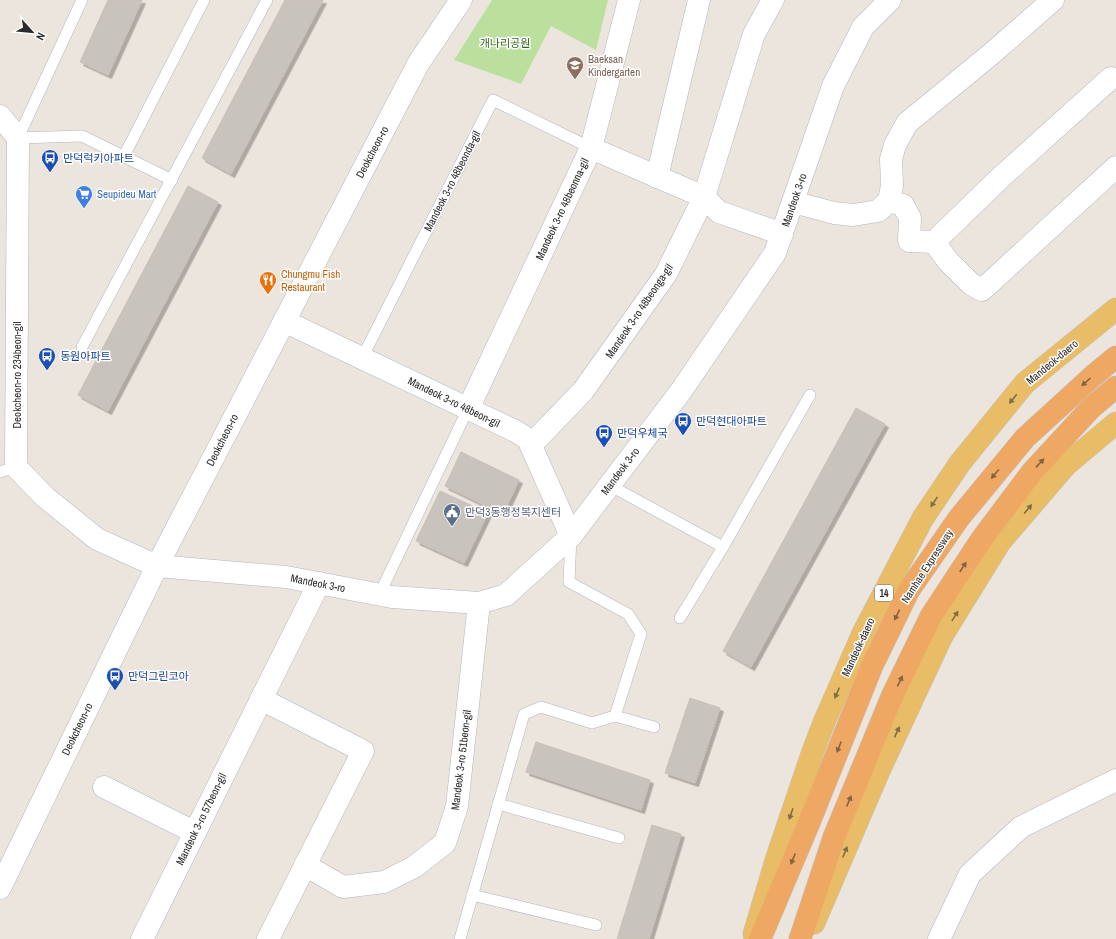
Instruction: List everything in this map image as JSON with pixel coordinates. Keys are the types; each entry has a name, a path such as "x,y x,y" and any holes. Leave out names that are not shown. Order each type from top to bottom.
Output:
{"highway":[{"name":"Namhae Expressway","path":"760,939 872,666 909,590 959,518 1024,438 1116,357"},
{"path":"800,939 834,837 893,694 931,616 981,540 1032,472 1092,408 1116,387"}],"main road":[{"name":"Mandeok-daero","path":"752,939 777,857 825,720 863,633 923,518 960,463 1026,382 1116,309"},
{"path":"808,939 879,771 942,636 1000,542 1066,465 1116,423"}],"street":[{"name":"Deokcheon-ro","path":"0,888 157,566 284,321 418,64 461,0"},
{"name":"Mandeok 3-ro 48beonna-gil","path":"468,409 591,148 629,0"},
{"path":"657,177 699,0"},
{"name":"Mandeok 3-ro 48beonga-gil","path":"531,444 583,391 666,274 704,198 754,34 773,0"},
{"path":"793,202 834,213 852,215 878,212 889,201 892,185 891,159 895,145 907,123 990,55 1053,0"},
{"name":"Mandeok 3-ro","path":"157,566 286,577 392,597 479,603 506,595 571,536 681,391 776,253 833,86 863,27 889,1"},
{"path":"889,201 903,205 910,218 909,241 934,242 1000,178 1111,78"},
{"path":"0,116 18,138"},
{"name":"Deokcheon-ro 234beon-gil","path":"18,138 8,469 96,539 157,566"},
{"path":"591,148 704,198 719,212 782,234"},
{"path":"934,242 948,261 971,284 982,290 1116,167"},
{"name":"Mandeok 3-ro 48beon-gil","path":"284,321 515,431 528,439 571,536"},
{"name":"Mandeok 3-ro 57beon-gil","path":"142,939 319,583"},
{"name":"Mandeok 3-ro 51beon-gil","path":"305,865 344,887 384,882 414,868 445,843 457,806 479,603"},
{"path":"261,699 363,751 268,939"},
{"path":"939,939 970,874 1021,827 1116,780"},
{"path":"104,787 194,832"}],"lane":[{"path":"82,0 18,138 82,136 172,180"},
{"path":"124,156 204,0"},
{"path":"82,347 267,0"},
{"name":"Mandeok 3-ro 48beonda-gil","path":"362,358 493,100 591,148"},
{"path":"680,618 723,547 810,395"},
{"path":"379,595 468,409"},
{"path":"609,485 723,547"},
{"path":"571,536 569,582 628,614 641,634 615,716"},
{"path":"460,939 524,714 541,707 592,723 615,716 654,727"},
{"path":"498,804 619,838"},
{"path":"472,895 596,925"}],"green space":[{"name":"개나리공원","path":"492,0 608,0 596,50 551,26 521,84 454,60"}],"building":[{"path":"108,0 142,0 108,75 80,62"},
{"path":"285,0 323,0 231,174 202,158"},
{"path":"188,186 218,202 108,411 78,395"},
{"path":"856,408 885,424 751,667 723,651"},
{"path":"461,452 519,480 503,514 445,486"},
{"name":"만덕3동행정복지센터","path":"440,491 488,513 464,563 416,541"},
{"path":"690,698 720,708 695,783 665,773"},
{"path":"536,742 650,780 641,810 526,772"},
{"path":"652,825 681,834 649,939 617,939"}],"place":[{"name":"Baeksan Kindergarten","path":"575,80"},
{"name":"만덕럭키아파트","path":"50,173"},
{"name":"Seupideu Mart","path":"84,209"},
{"name":"Chungmu Fish Restaurant","path":"268,295"},
{"name":"동원아파트","path":"47,371"},
{"name":"만덕현대아파트","path":"683,436"},
{"name":"만덕우체국","path":"604,448"},
{"name":"만덕3동행정복지센터","path":"452,527"},
{"name":"만덕그린코아","path":"115,691"}]}
